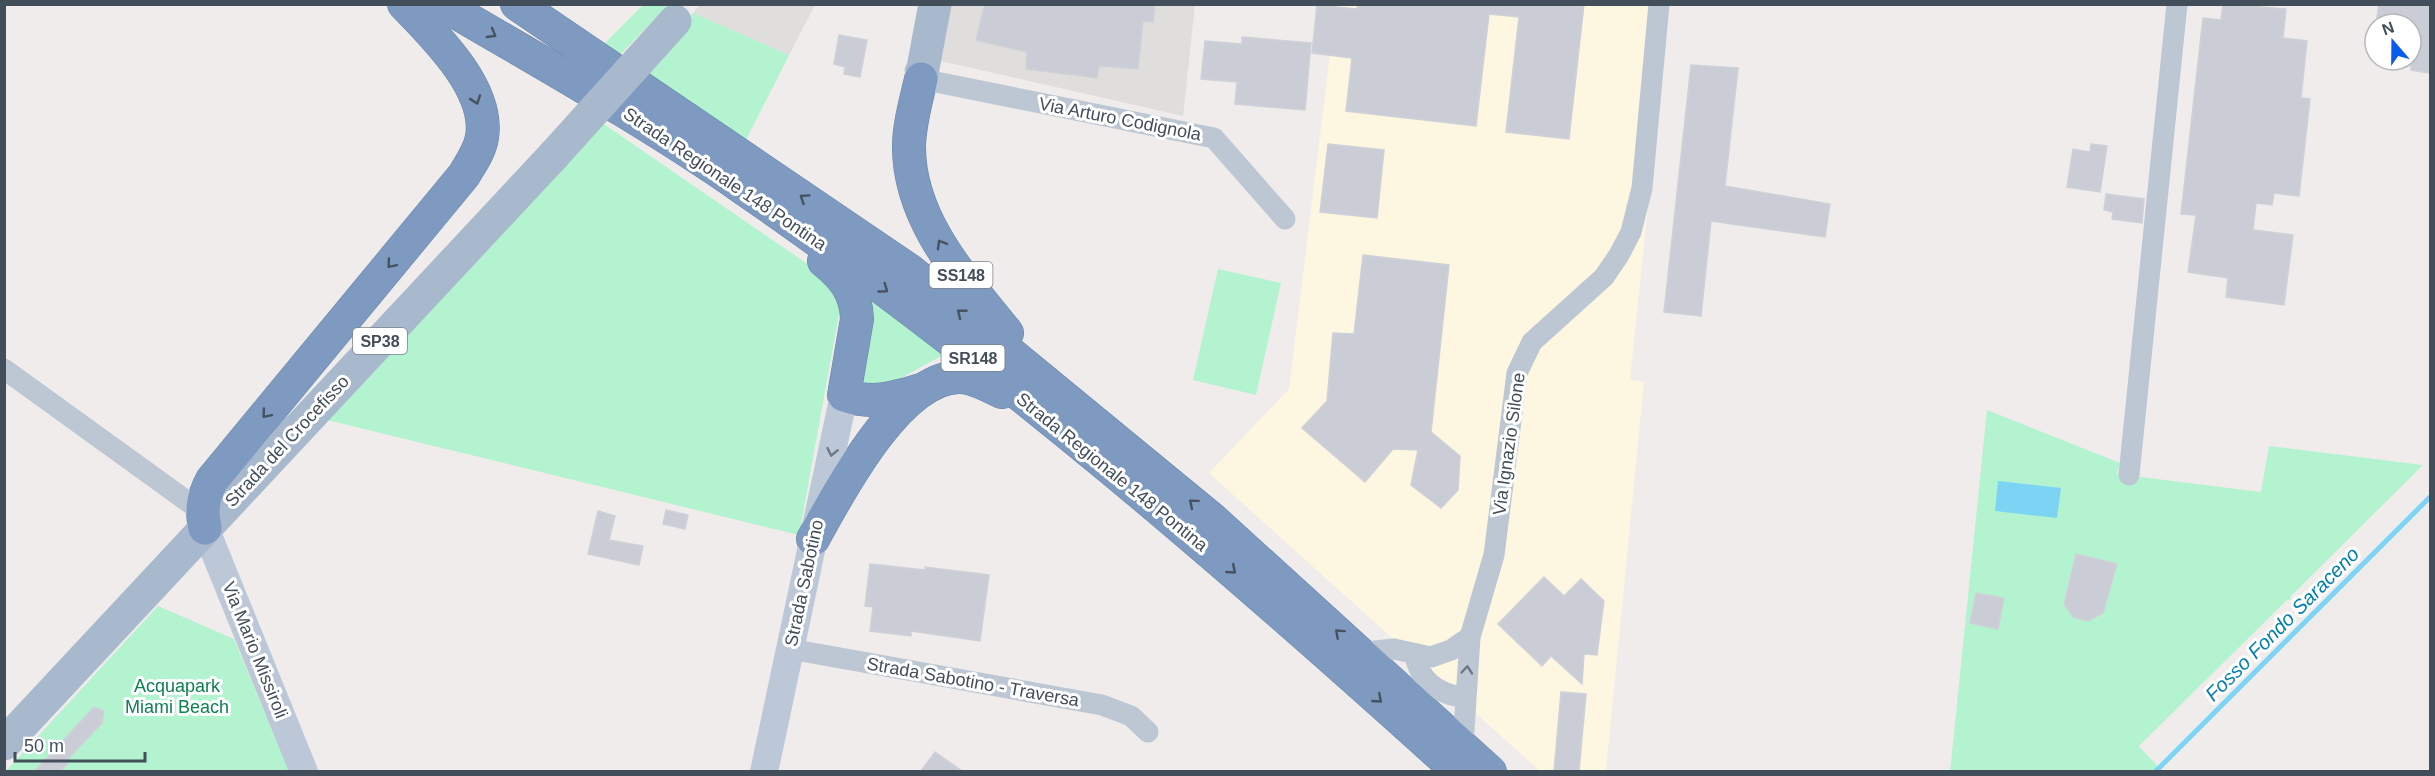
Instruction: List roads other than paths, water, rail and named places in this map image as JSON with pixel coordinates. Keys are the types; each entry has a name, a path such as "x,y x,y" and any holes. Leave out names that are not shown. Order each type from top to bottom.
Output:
{"highway":[{"path":"204,520 203,496 212,480 464,175 479,149 483,135 480,114 469,82 439,39 404,4"},
{"name":"Strada Regionale 148 Pontina","path":"442,4 648,125 743,188 901,301 1193,536 1461,759 1490,771"},
{"name":"Strada Regionale 148 Pontina","path":"517,4 909,270 1213,520 1364,655 1461,759"},
{"name":"SS148","path":"921,79 910,132 909,157 919,199 932,229 951,262 1011,338 1104,429"},
{"path":"743,188 784,230 839,273 855,300 857,319 842,405"},
{"path":"842,405 860,400 876,401 921,390 942,380 958,377 971,379 1001,392 1044,415"},
{"path":"813,539 851,470 901,409 921,390"},
{"path":"842,405 861,417 867,425 870,436 867,449"}],"main road":[{"path":"921,79 935,4"},
{"name":"Strada del Crocefisso","path":"4,744 204,520 554,154 683,13"}],"street":[{"path":"921,79 916,74 913,63 924,4"},
{"name":"Via Ignazio Silone","path":"1461,759 1470,637 1494,555 1516,380 1522,359 1532,342 1604,277 1619,255 1635,220 1642,188 1659,4"},
{"path":"2129,475 2177,4"},
{"name":"Via Arturo Codignola","path":"921,79 1214,138 1285,219"},
{"path":"4,369 204,520"},
{"name":"Strada Sabotino","path":"764,771 842,405"},
{"name":"Via Mario Missiroli","path":"204,520 304,771"},
{"path":"1364,655 1394,649 1431,657 1451,650 1470,637"},
{"name":"Strada Sabotino - Traversa","path":"790,649 1102,705 1131,716 1148,732"},
{"path":"1414,655 1422,675 1437,688 1455,698 1465,696"}],"water":[{"path":"1998,481 2061,488 2057,518 1995,511"}],"waterway":[{"name":"Fosso Fondo Saraceno","path":"2155,772 2430,497"}],"park label":[{"name":"Acquapark Miami Beach","path":"177,696"}]}
